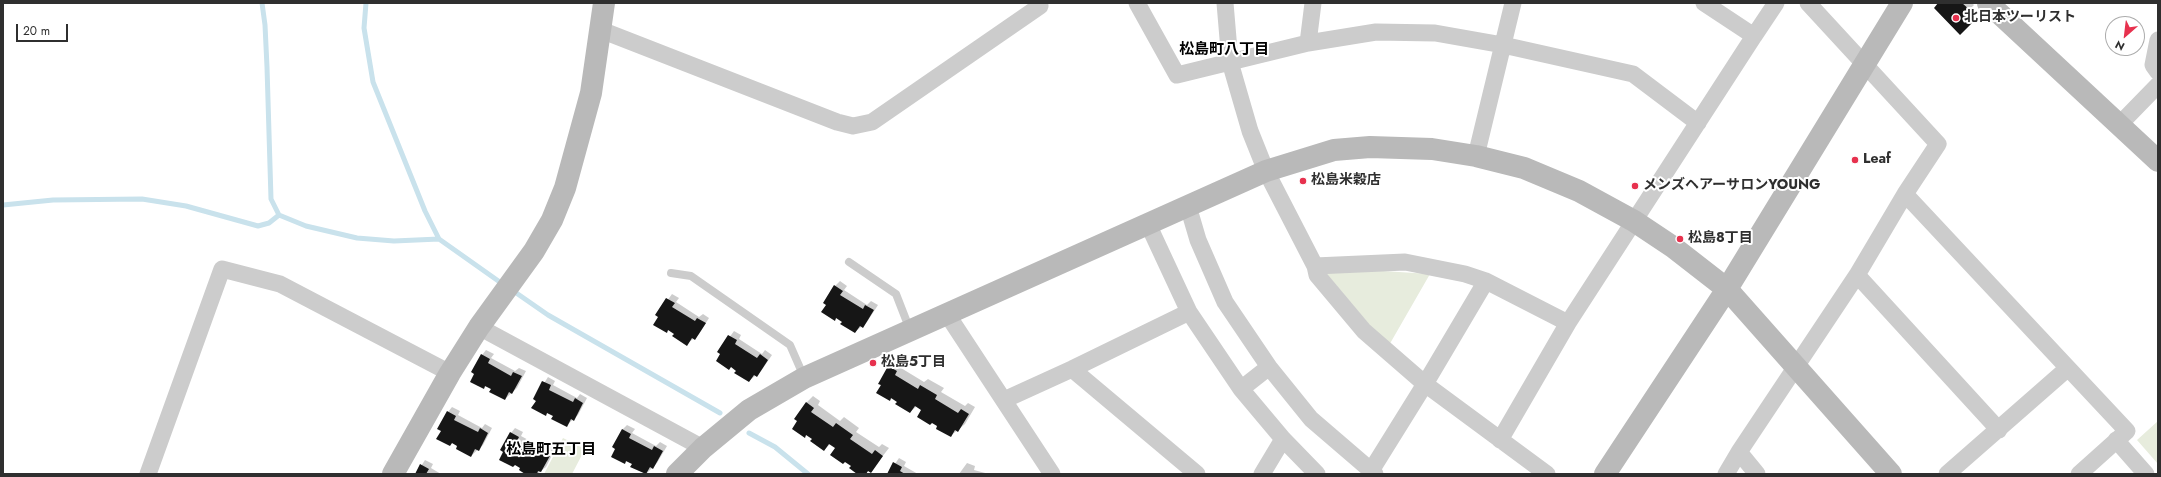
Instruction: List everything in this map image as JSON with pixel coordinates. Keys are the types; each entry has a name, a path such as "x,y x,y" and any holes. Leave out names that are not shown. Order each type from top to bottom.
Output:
{"street":[{"path":"393,474 450,373 479,327 544,236 566,188 591,93 604,3"},
{"path":"601,30 837,122 853,126 872,122 1040,6 1037,3"},
{"path":"1137,3 1177,76 1308,43 1376,32 1435,33 1503,45 1633,74 1698,123"},
{"path":"1225,3 1230,62 1250,131 1266,171 1315,266 1317,275 1364,331 1425,384 1548,474"},
{"path":"1308,43 1313,3"},
{"path":"1476,156 1513,3"},
{"path":"1704,3 1754,36"},
{"path":"1500,440 1568,323 1776,3"},
{"path":"1726,474 1795,366 1857,275 1905,194 1938,144 1808,3"},
{"path":"1605,474 1727,288 1902,3"},
{"path":"1988,3 2158,161"},
{"path":"2158,40 2153,65 2158,72"},
{"path":"2120,125 2158,85"},
{"path":"677,474 703,448 750,410 804,378 1266,171 1334,150 1370,147 1432,149 1476,156 1524,168 1579,191 1634,221 1673,247 1727,288 1891,474"},
{"path":"1905,194 2127,431 2079,474"},
{"path":"1188,206 1198,240 1225,302 1269,367 1311,419 1372,473 1486,281"},
{"path":"1148,224 1189,312 1241,389 1283,439 1318,474"},
{"path":"1315,266 1405,262 1465,274 1486,281 1568,323"},
{"path":"148,474 222,269 280,284 450,373"},
{"path":"1857,275 1999,430"},
{"path":"1004,400 1072,369 1189,312"},
{"path":"947,314 1052,474"},
{"path":"479,327 703,448"},
{"path":"1241,389 1269,367"},
{"path":"1947,474 2068,368"},
{"path":"1072,369 1197,474"},
{"path":"1262,474 1283,439"},
{"path":"2116,440 2146,474"},
{"path":"1739,452 1757,474"}],"lane":[{"path":"849,262 896,294 910,330"},
{"path":"671,273 691,276 790,345 804,378"}],"shaded area":[{"path":"1383,271 1430,274 1388,347 1325,272"},
{"path":"2158,421 2158,464 2137,440"},
{"path":"563,438 585,449 572,474 544,474"}],"building":[{"name":"北日本ツーリスト","path":"1938,3 1962,3 1970,10 1967,14 1974,21 1960,35 1934,8"},
{"path":"834,285 843,291 840,295 863,309 865,305 874,310 863,328 860,326 855,333 840,324 842,322 836,318 835,321 821,312 826,305 823,303"},
{"path":"666,298 675,303 672,307 695,321 697,318 706,323 695,340 692,338 687,346 672,336 674,334 668,330 667,333 653,325 658,317 655,315"},
{"path":"728,335 737,340 735,344 757,358 760,354 768,360 757,377 754,375 749,382 734,373 736,371 731,367 729,370 716,361 720,354 717,352"},
{"path":"481,354 490,359 488,363 511,376 513,372 522,376 512,394 509,392 505,400 489,392 491,389 485,386 484,389 470,382 474,374 471,372"},
{"path":"888,366 897,371 895,375 918,389 920,385 937,395 935,399 958,413 961,409 969,414 958,432 955,430 951,437 936,429 937,426 932,423 930,425 917,417 921,410 915,406 910,413 895,404 897,402 891,398 890,401 876,393 881,385 878,384"},
{"path":"542,381 551,385 549,390 573,402 575,398 583,403 574,421 571,419 567,427 551,419 553,416 547,413 546,416 531,408 536,401 533,399"},
{"path":"806,402 814,408 811,412 833,427 836,423 853,435 850,439 872,454 875,450 883,456 871,473 868,471 866,474 857,474 849,468 851,466 845,462 843,464 830,455 835,448 829,444 824,451 810,441 812,439 806,435 805,438 792,429 797,421 794,419"},
{"path":"447,411 456,416 454,420 478,432 480,428 488,433 479,451 475,449 471,457 456,449 457,446 452,443 450,446 436,439 441,431 437,429"},
{"path":"622,429 631,434 629,438 652,450 654,446 663,451 653,469 650,467 646,474 630,467 632,464 626,461 625,464 611,457 615,449 612,447"},
{"path":"510,432 519,437 517,441 540,454 543,450 551,454 541,472 538,471 537,474 525,474 515,465 513,467 499,460 503,452 500,450"},
{"path":"893,462 902,467 900,471 905,474 887,474"},
{"path":"420,464 429,469 426,474 415,474"}],"waterway":[{"path":"262,3 265,25 267,67 271,199 279,215 306,226 357,238 394,241 439,239"},
{"path":"366,3 364,28 373,82 425,211 439,239 504,285"},
{"path":"3,205 53,200 142,199 186,206 258,226 269,223 279,215"},
{"path":"512,290 548,315 720,413"},
{"path":"749,433 775,447 808,474"}],"place":[{"name":"北日本ツーリスト","path":"1956,18"},
{"name":"Leaf","path":"1855,160"},
{"name":"松島米穀店","path":"1303,181"},
{"name":"メンズヘアーサロンYOUNG","path":"1635,186"},
{"name":"松島8丁目","path":"1680,239"},
{"name":"松島5丁目","path":"873,363"}],"district":[{"name":"松島町八丁目","path":"1224,50"},
{"name":"松島町五丁目","path":"551,450"}]}
